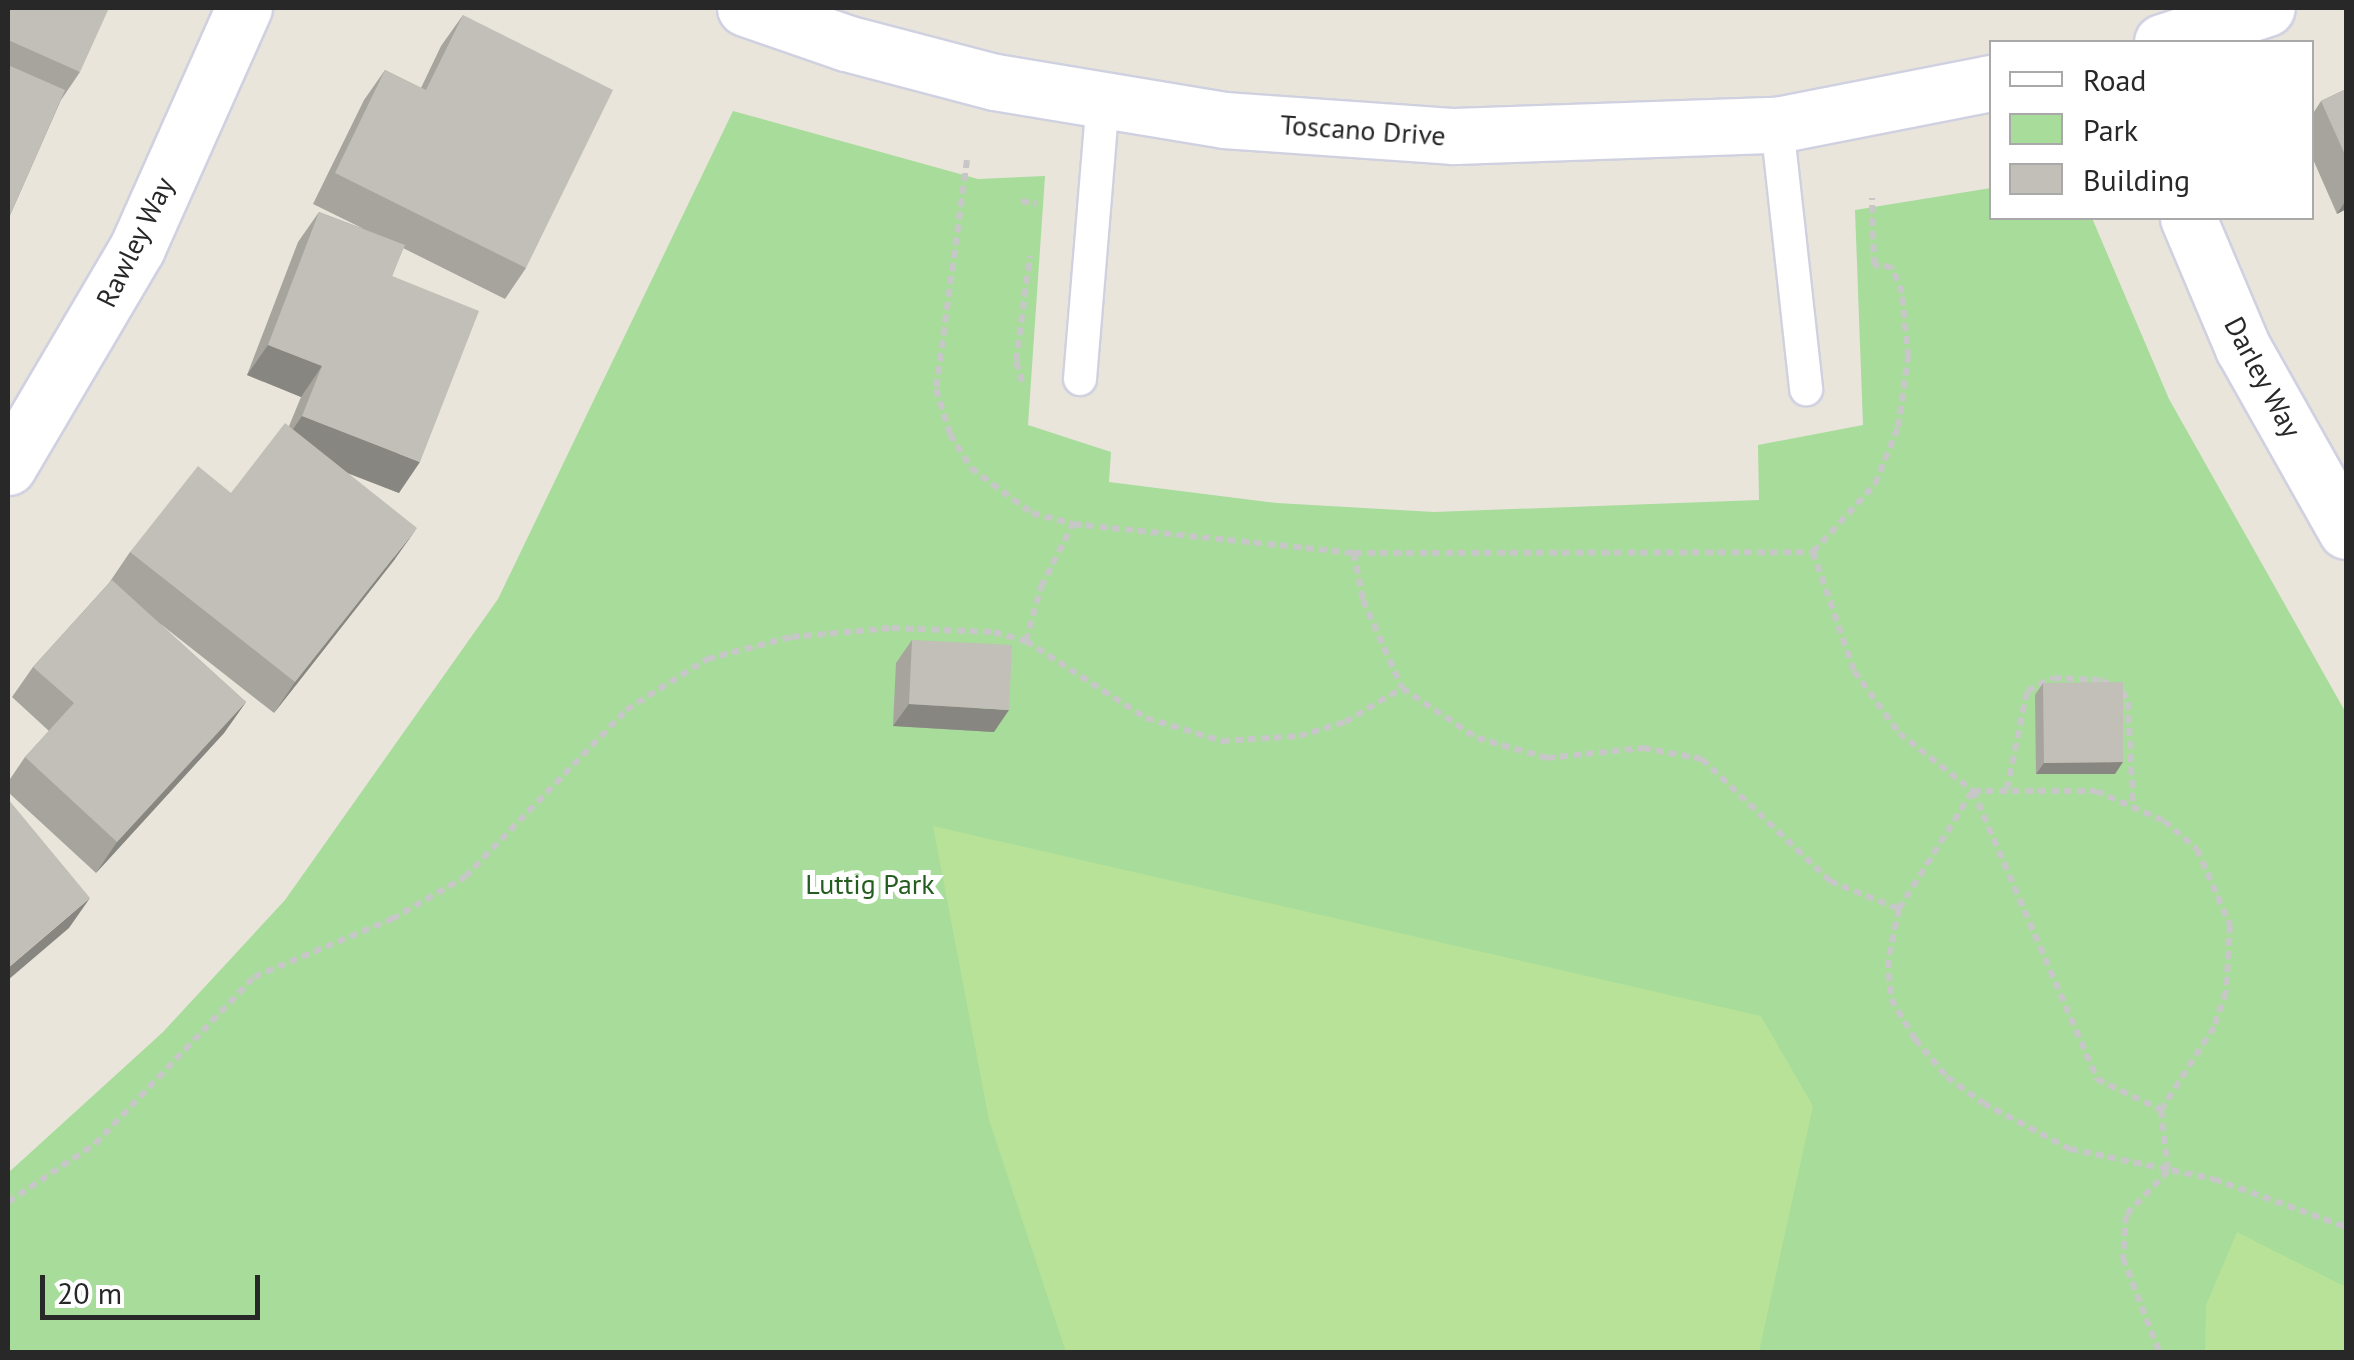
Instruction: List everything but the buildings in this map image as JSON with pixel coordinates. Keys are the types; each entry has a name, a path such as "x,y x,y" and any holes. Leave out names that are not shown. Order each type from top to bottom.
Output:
{"street":[{"name":"Rawley Way","path":"8,466 137,248 244,8"},
{"name":"Toscano Drive","path":"745,8 846,43 995,82 1224,120 1454,136 1777,126 1989,84"},
{"path":"2168,40 2267,8"},
{"name":"Darley Way","path":"2189,220 2243,348 2346,532"}],"lane":[{"path":"1080,379 1103,100"},
{"path":"1777,126 1806,388"}],"path":[{"path":"966,160 936,389 950,434 971,468 1032,514 1072,524 1354,554 1813,552 1876,484 1898,427 1908,357 1902,293 1892,267 1874,265 1872,198"},
{"path":"1026,641 1040,587 1072,524"},
{"path":"1813,552 1854,671 1899,733 1972,791 2097,1079 2162,1110"},
{"path":"1354,554 1362,600 1402,688 1477,738 1522,755 1642,748 1702,759 1830,881 1900,909"},
{"path":"8,1202 94,1144 254,978 392,919 465,876 626,710 680,672 740,648 858,631 962,626 1026,641 1146,718 1222,741 1299,736 1344,722 1402,688"},
{"path":"2007,789 2027,691 2054,678 2102,680 2122,691 2128,702 2134,804"},
{"path":"1972,791 2096,791 2134,804 2198,849 2230,925 2226,992 2214,1026 2162,1110 2168,1171 2126,1214 2123,1258 2159,1352"},
{"path":"1972,791 1900,909 1888,960 1891,1000 1947,1077 2070,1150 2288,1202 2346,1228"}],"green space":[{"name":"Luttig Park","path":"733,111 978,179 1045,176 1028,425 1111,452 1109,482 1277,503 1434,512 1759,500 1758,445 1863,425 1855,210 1989,188 1989,220 2093,220 2169,399 2346,713 2346,1352 8,1352 8,1173 163,1032 285,900 498,599"},
{"path":"933,826 1761,1016 1813,1106 1759,1352 1066,1352 989,1120"},
{"path":"2237,1232 2346,1287 2346,1352 2205,1352 2206,1305"}]}
